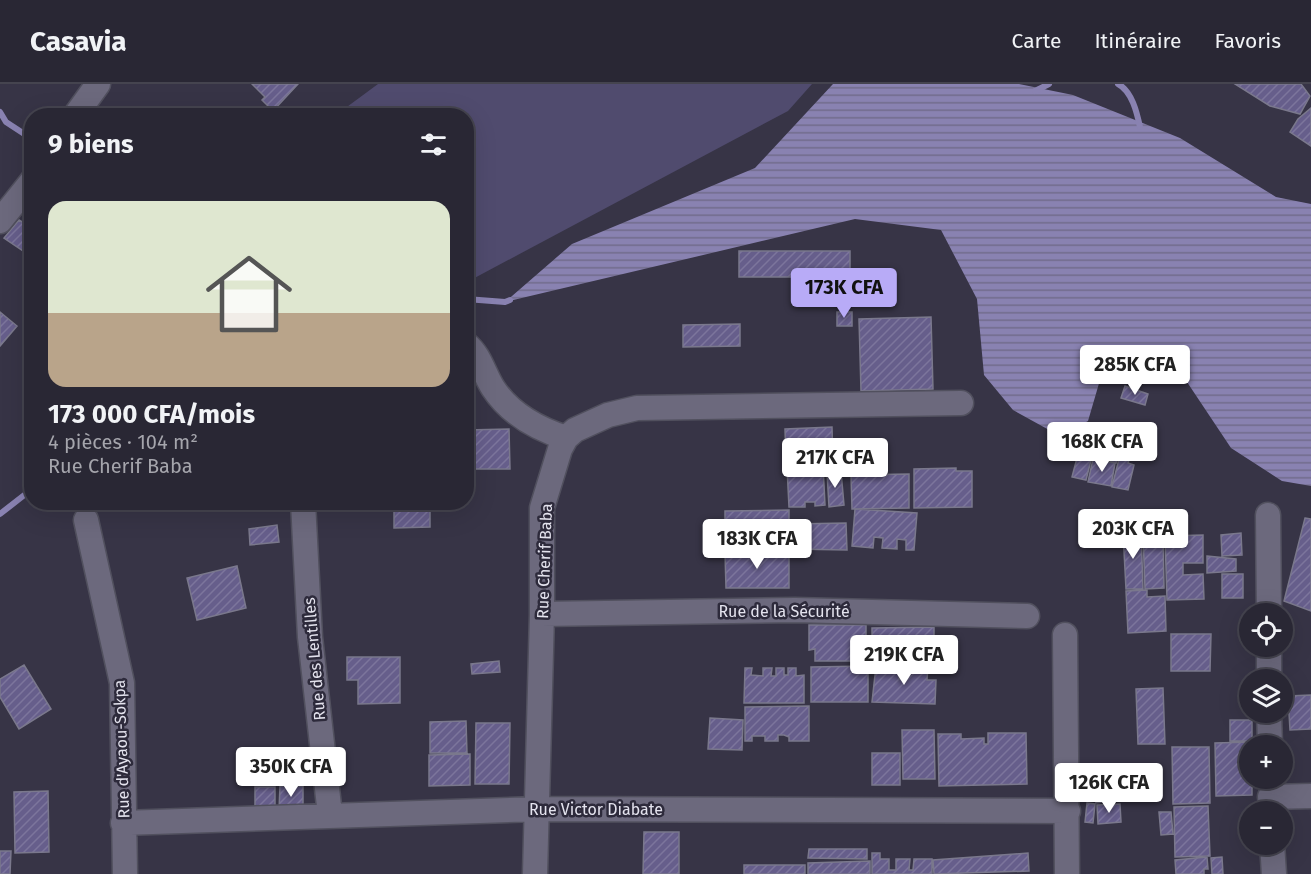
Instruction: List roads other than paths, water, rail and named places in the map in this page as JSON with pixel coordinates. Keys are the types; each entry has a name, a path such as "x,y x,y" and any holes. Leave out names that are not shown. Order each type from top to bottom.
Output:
{"street":[{"path":"81,108 98,84"},
{"path":"0,221 24,191"},
{"path":"474,352 493,389 510,408 530,423 566,438 575,430 608,415 637,408 961,403"},
{"name":"Rue Cherif Baba","path":"535,874 542,614 542,508 560,449 566,438"},
{"name":"Rue des Lentilles","path":"303,510 310,637 330,815"},
{"path":"1268,515 1269,603"},
{"name":"Rue d'Ayaou-Sokpa","path":"86,520 122,683 124,874"},
{"name":"Rue de la Sécurité","path":"542,614 795,609 1027,616"},
{"path":"1065,635 1067,874"},
{"path":"1270,796 1311,796"},
{"name":"Rue Victor Diabate","path":"123,823 537,808 1068,811"},
{"path":"1273,855 1274,874"}],"waterway":[{"path":"1035,91 1049,84"},
{"path":"1118,84 1130,97 1140,127"},
{"path":"0,112 6,122 24,134"},
{"path":"474,300 505,302 510,300"},
{"path":"0,514 24,495"}]}
